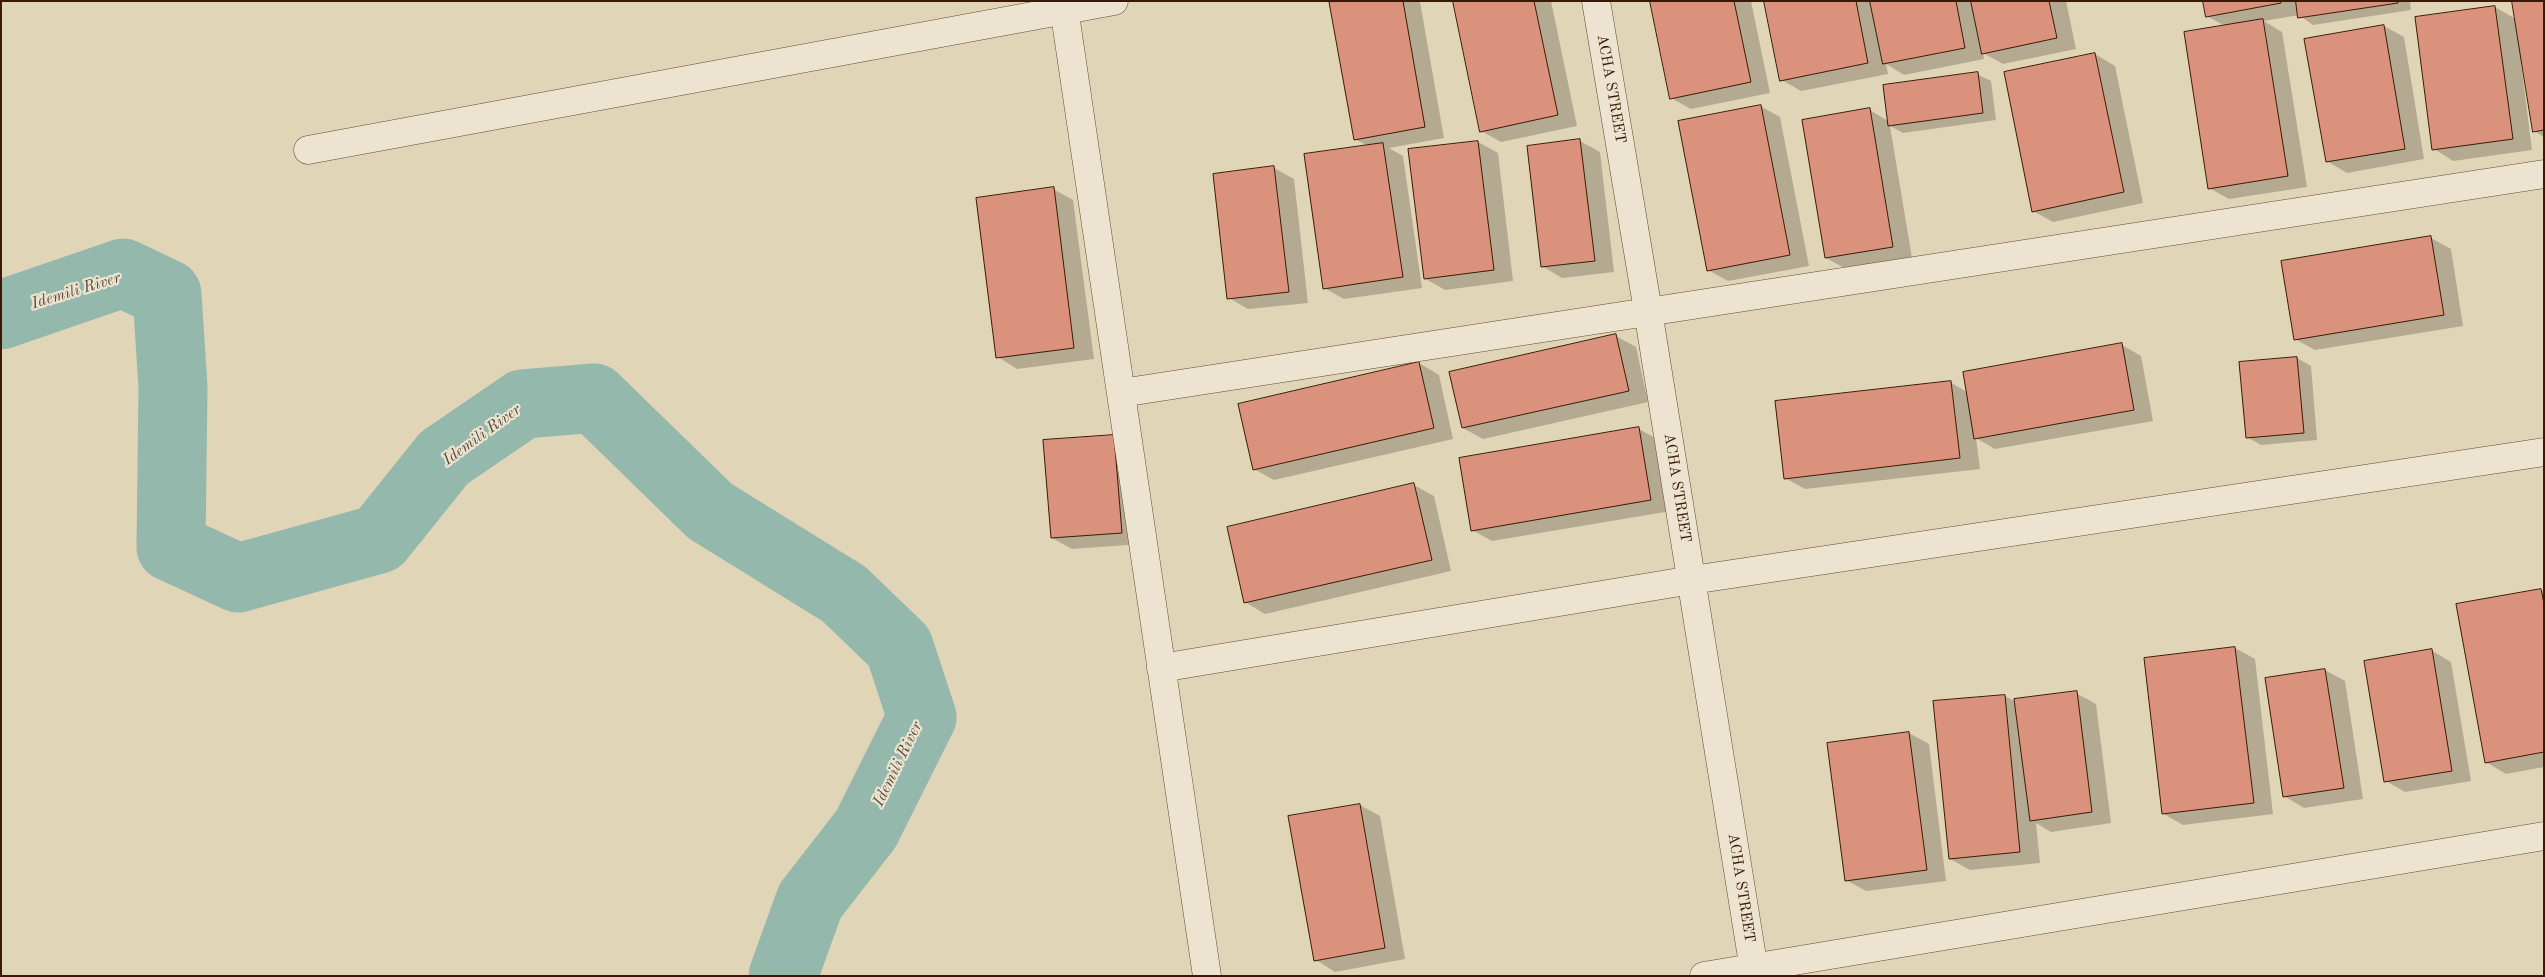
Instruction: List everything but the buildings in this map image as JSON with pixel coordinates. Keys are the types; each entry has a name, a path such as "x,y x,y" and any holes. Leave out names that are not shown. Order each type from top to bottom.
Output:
{"street":[{"path":"308,150 1064,6 1114,1"},
{"name":"ACHA STREET","path":"1596,1 1692,580 1754,971"},
{"path":"1064,6 1207,976"},
{"path":"1121,393 2544,174"},
{"path":"1161,668 1692,580 2544,452"},
{"path":"1704,976 1754,971 2544,836"}],"waterway":[{"name":"Idemili River","path":"1,315 123,273 167,294 173,387 171,547 238,578 379,539 444,458 523,404 594,398 710,511 844,594 899,647 922,717 866,829 810,901 783,976"}]}
